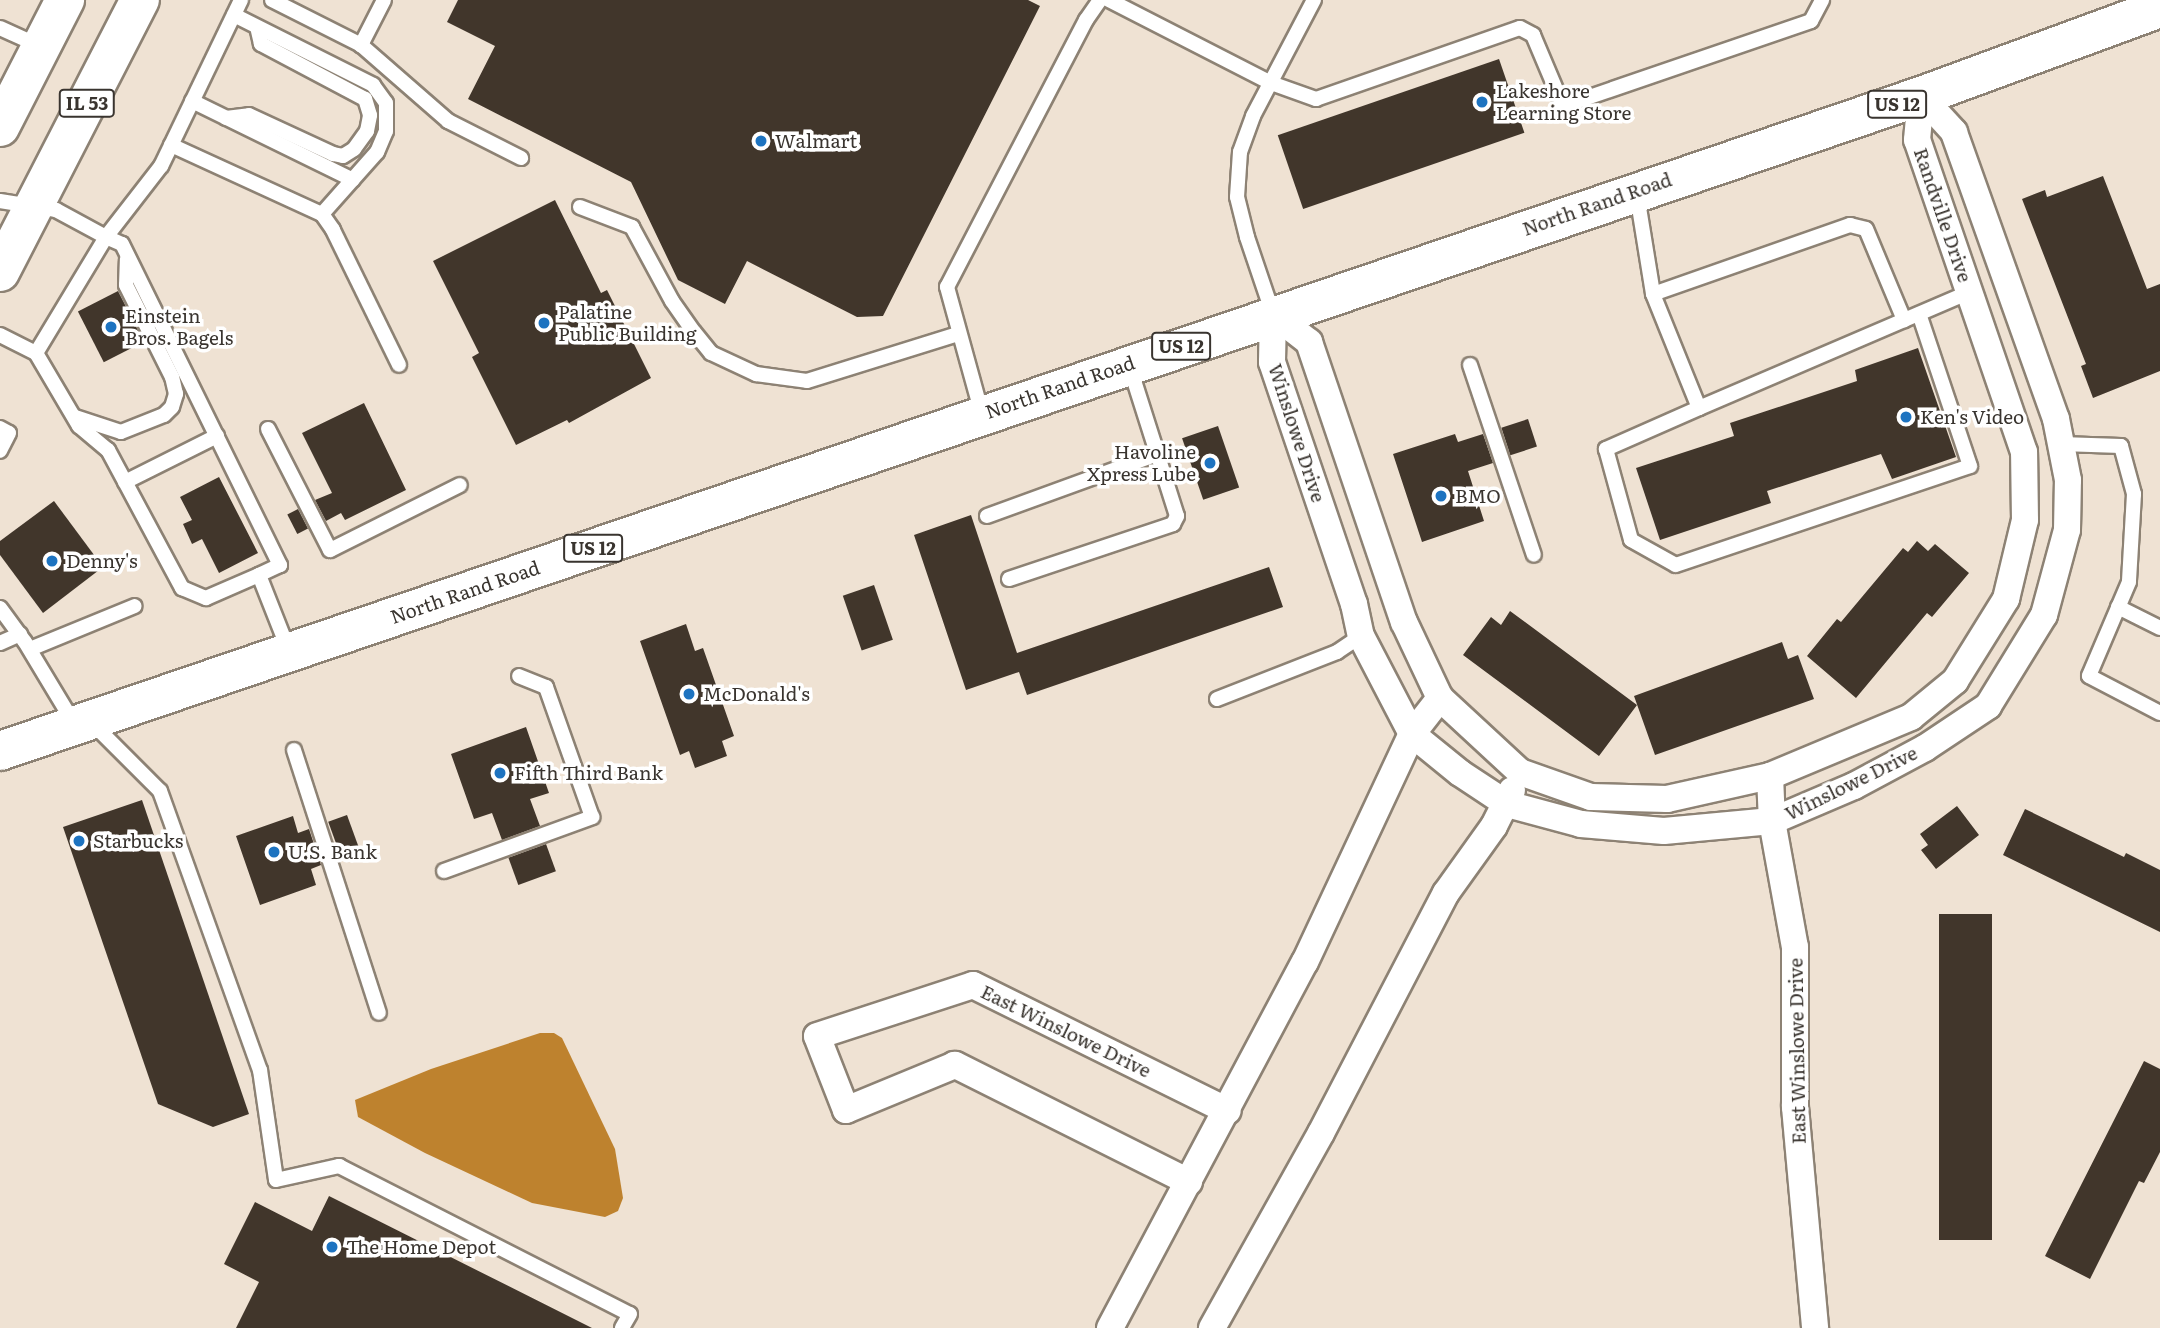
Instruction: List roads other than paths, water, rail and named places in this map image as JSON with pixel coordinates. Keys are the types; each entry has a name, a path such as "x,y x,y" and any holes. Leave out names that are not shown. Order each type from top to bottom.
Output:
{"main road":[{"path":"0,127 65,0"},
{"name":"IL 53","path":"0,272 17,203 140,0"},
{"name":"North Rand Road","path":"0,751 1273,314 1921,96 2160,8"}],"street":[{"name":"Randville Drive","path":"1921,96 1917,140 2024,452 2025,520 2006,599 1955,681"},
{"name":"Randville Drive","path":"1921,96 1954,132 2056,419 2068,480 2067,530 2045,615 1988,706"},
{"name":"Winslowe Drive","path":"1273,314 1272,362 1354,604 1362,636 1412,734 1460,773 1507,804 1581,824 1664,831 1772,821 1854,786 1925,748 1988,706"},
{"name":"Winslowe Drive","path":"1273,314 1309,342 1404,622 1440,698 1520,772 1591,797 1667,799 1770,776 1911,717 1955,681"},
{"path":"2024,452 2061,444"},
{"path":"1110,1328 1228,1111 1305,962 1412,734 1440,698"},
{"path":"1212,1328 1321,1133 1446,893 1507,804 1520,772"},
{"name":"East Winslowe Drive","path":"1770,776 1772,821 1796,947 1795,1107 1815,1328"},
{"name":"East Winslowe Drive","path":"1189,1182 954,1065 846,1110 817,1036 973,985 1228,1111"}],"lane":[{"path":"37,353 106,237 161,166 241,0"},
{"path":"272,0 361,45 448,121 521,158"},
{"path":"361,45 384,0"},
{"path":"982,414 947,287 1086,20 1100,0"},
{"path":"1109,0 1271,83 1316,99 1520,28 1533,35 1563,106 1811,21 1822,0"},
{"path":"1273,314 1247,237 1237,197 1240,152 1253,116 1314,0"},
{"path":"234,15 373,85 386,103 386,131 377,152 322,214"},
{"path":"226,118 249,116 343,156 354,149 368,131 370,115 365,99 261,44 257,27"},
{"path":"0,28 41,47"},
{"path":"192,101 353,180"},
{"path":"171,145 322,214 333,230 399,365"},
{"path":"1637,191 1653,294 1699,408"},
{"path":"0,335 37,353 79,426 108,450 182,588 206,598 280,565 122,244 56,210 17,203"},
{"path":"580,207 632,227 672,301 711,353 756,374 807,381 958,334"},
{"path":"1653,294 1850,225 1866,229 1904,320"},
{"path":"73,416 121,432 164,415 172,407 176,394 172,377 126,285 127,254"},
{"path":"1919,314 1970,466 1676,565 1631,540 1606,449 1969,292"},
{"path":"1009,579 1173,524 1177,516 1129,364"},
{"path":"1469,365 1534,555"},
{"path":"0,428 9,433 0,451"},
{"path":"268,429 330,550 460,485"},
{"path":"125,482 217,436"},
{"path":"2061,444 2121,446 2134,494 2129,582 2088,676 2160,713"},
{"path":"987,516 1157,454"},
{"path":"259,575 290,652"},
{"path":"30,649 135,607"},
{"path":"2118,607 2160,628"},
{"path":"0,608 83,724 160,792 260,1070 276,1180 339,1166 629,1314 622,1328"},
{"path":"0,643 20,635"},
{"path":"1217,699 1337,652 1362,636"},
{"path":"444,871 592,817 546,687 519,676"},
{"path":"294,750 379,1013"}],"place":[{"name":"Lakeshore Learning Store","path":"1482,102"},
{"name":"Walmart","path":"761,141"},
{"name":"Palatine Public Building","path":"544,323"},
{"name":"Einstein Bros. Bagels","path":"111,327"},
{"name":"Ken's Video","path":"1906,417"},
{"name":"Havoline Xpress Lube","path":"1210,463"},
{"name":"BMO","path":"1441,496"},
{"name":"Denny's","path":"52,561"},
{"name":"McDonald's","path":"689,694"},
{"name":"Fifth Third Bank","path":"500,773"},
{"name":"Starbucks","path":"79,841"},
{"name":"U.S. Bank","path":"274,852"},
{"name":"The Home Depot","path":"332,1247"}]}
